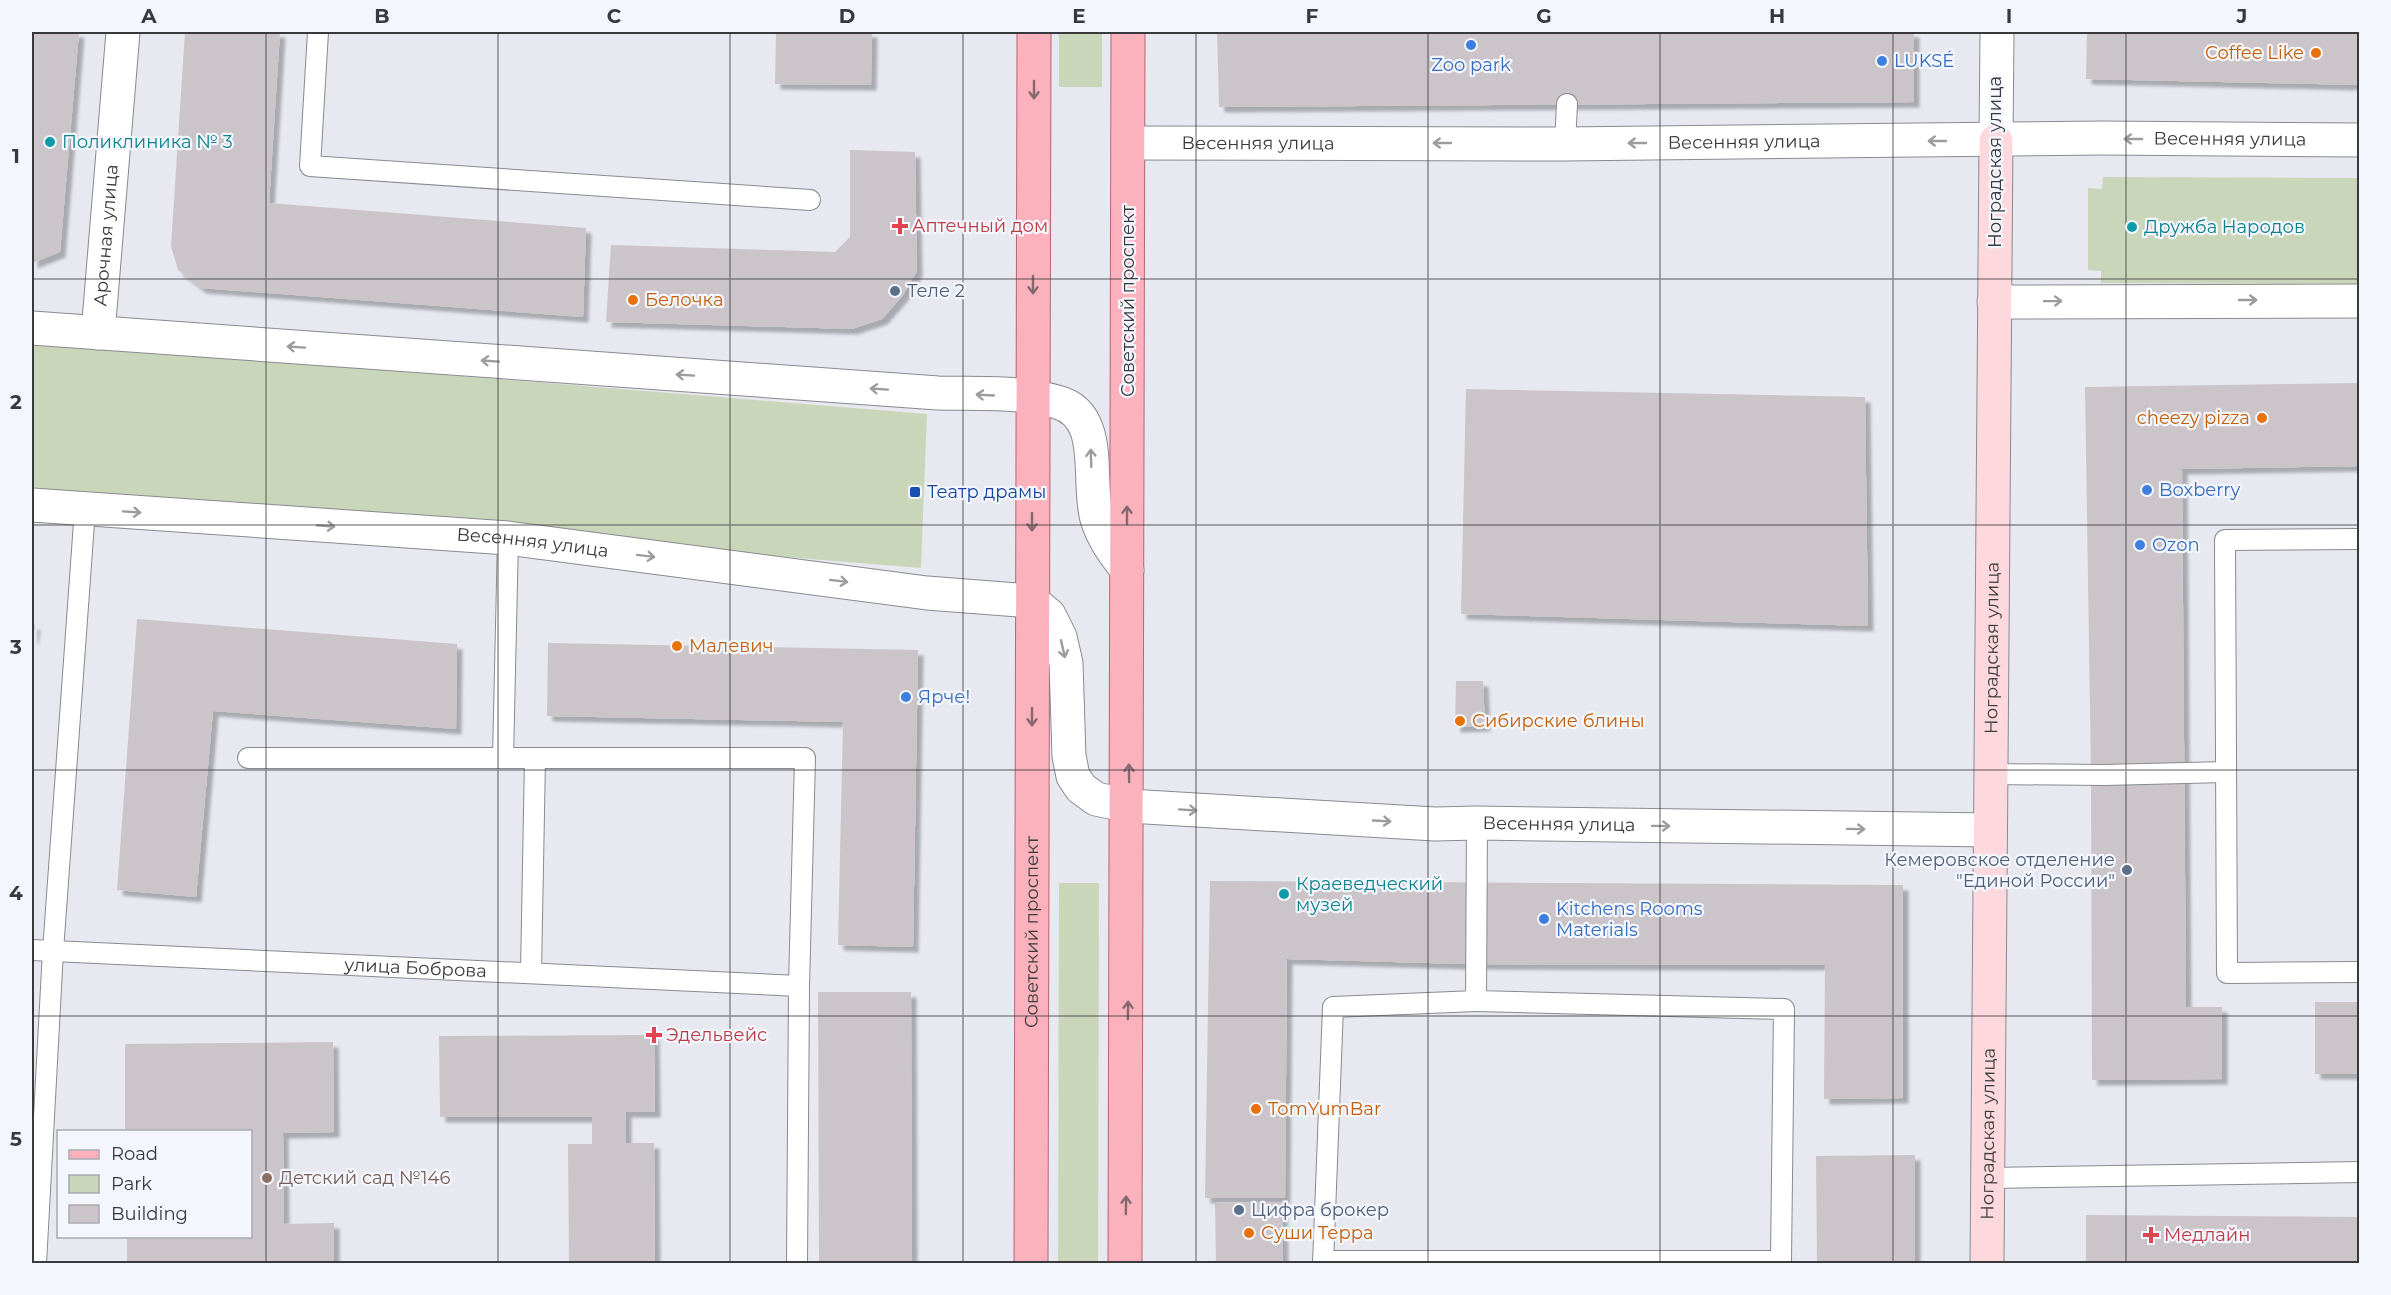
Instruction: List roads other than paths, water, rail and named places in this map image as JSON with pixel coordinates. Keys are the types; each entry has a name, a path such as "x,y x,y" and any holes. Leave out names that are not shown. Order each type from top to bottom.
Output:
{"main road":[{"name":"Советский проспект","path":"1031,1263 1034,32"},
{"name":"Советский проспект","path":"1125,1263 1129,806 1128,32"}],"street":[{"name":"Арочная улица","path":"98,333 123,32"},
{"name":"Ноградская улица","path":"1987,1263 1996,32"},
{"name":"Весенняя улица","path":"1128,143 1565,144 1996,141 2103,138 2360,140"},
{"path":"1994,302 2360,300"},
{"path":"32,328 938,393 1032,397 1058,402 1075,410 1086,425 1090,441 1092,484 1097,519 1108,545 1127,570"},
{"name":"Весенняя улица","path":"32,505 508,538 927,593 1032,601"},
{"path":"1032,601 1048,615 1060,637 1066,663 1069,756 1073,776 1081,788 1096,799 1129,806"},
{"name":"Весенняя улица","path":"1129,806 1435,824 1990,830"}],"lane":[{"path":"318,32 310,166 810,200"},
{"path":"1565,144 1567,104"},
{"path":"36,1263 53,951 85,509"},
{"path":"503,758 508,538"},
{"path":"2360,539 2225,540 2228,973 2360,972"},
{"path":"248,758 805,758 799,986 798,1263"},
{"path":"531,973 535,758"},
{"path":"1991,774 2103,775 2226,772"},
{"path":"1476,1001 1477,823"},
{"name":"улица Боброва","path":"32,950 799,986"},
{"path":"1476,1001 1784,1009 1781,1262 1323,1262 1333,1007 1476,1001"},
{"path":"1988,1178 2360,1172"}],"place":[{"name":"Zoo park","path":"1471,45"},
{"name":"Coffee Like","path":"2316,53"},
{"name":"LUKSÉ","path":"1882,61"},
{"name":"Поликлиника № 3","path":"50,142"},
{"name":"Аптечный дом","path":"900,226"},
{"name":"Дружба Народов","path":"2132,227"},
{"name":"Теле 2","path":"895,291"},
{"name":"Белочка","path":"633,300"},
{"name":"cheezy pizza","path":"2262,418"},
{"name":"Boxberry","path":"2147,490"},
{"name":"Театр драмы","path":"915,492"},
{"name":"Ozon","path":"2140,545"},
{"name":"Малевич","path":"677,646"},
{"name":"Ярче!","path":"906,697"},
{"name":"Сибирские блины","path":"1460,721"},
{"name":"Кемеровское отделение \"Единой России\"","path":"2127,870"},
{"name":"Краеведческий музей","path":"1284,894"},
{"name":"Kitchens Rooms Materials","path":"1544,919"},
{"name":"Эдельвейс","path":"654,1035"},
{"name":"TomYumBar","path":"1256,1109"},
{"name":"Детский сад №146","path":"267,1178"},
{"name":"Цифра брокер","path":"1239,1210"},
{"name":"Суши Терра","path":"1249,1233"},
{"name":"Медлайн","path":"2151,1235"}]}
